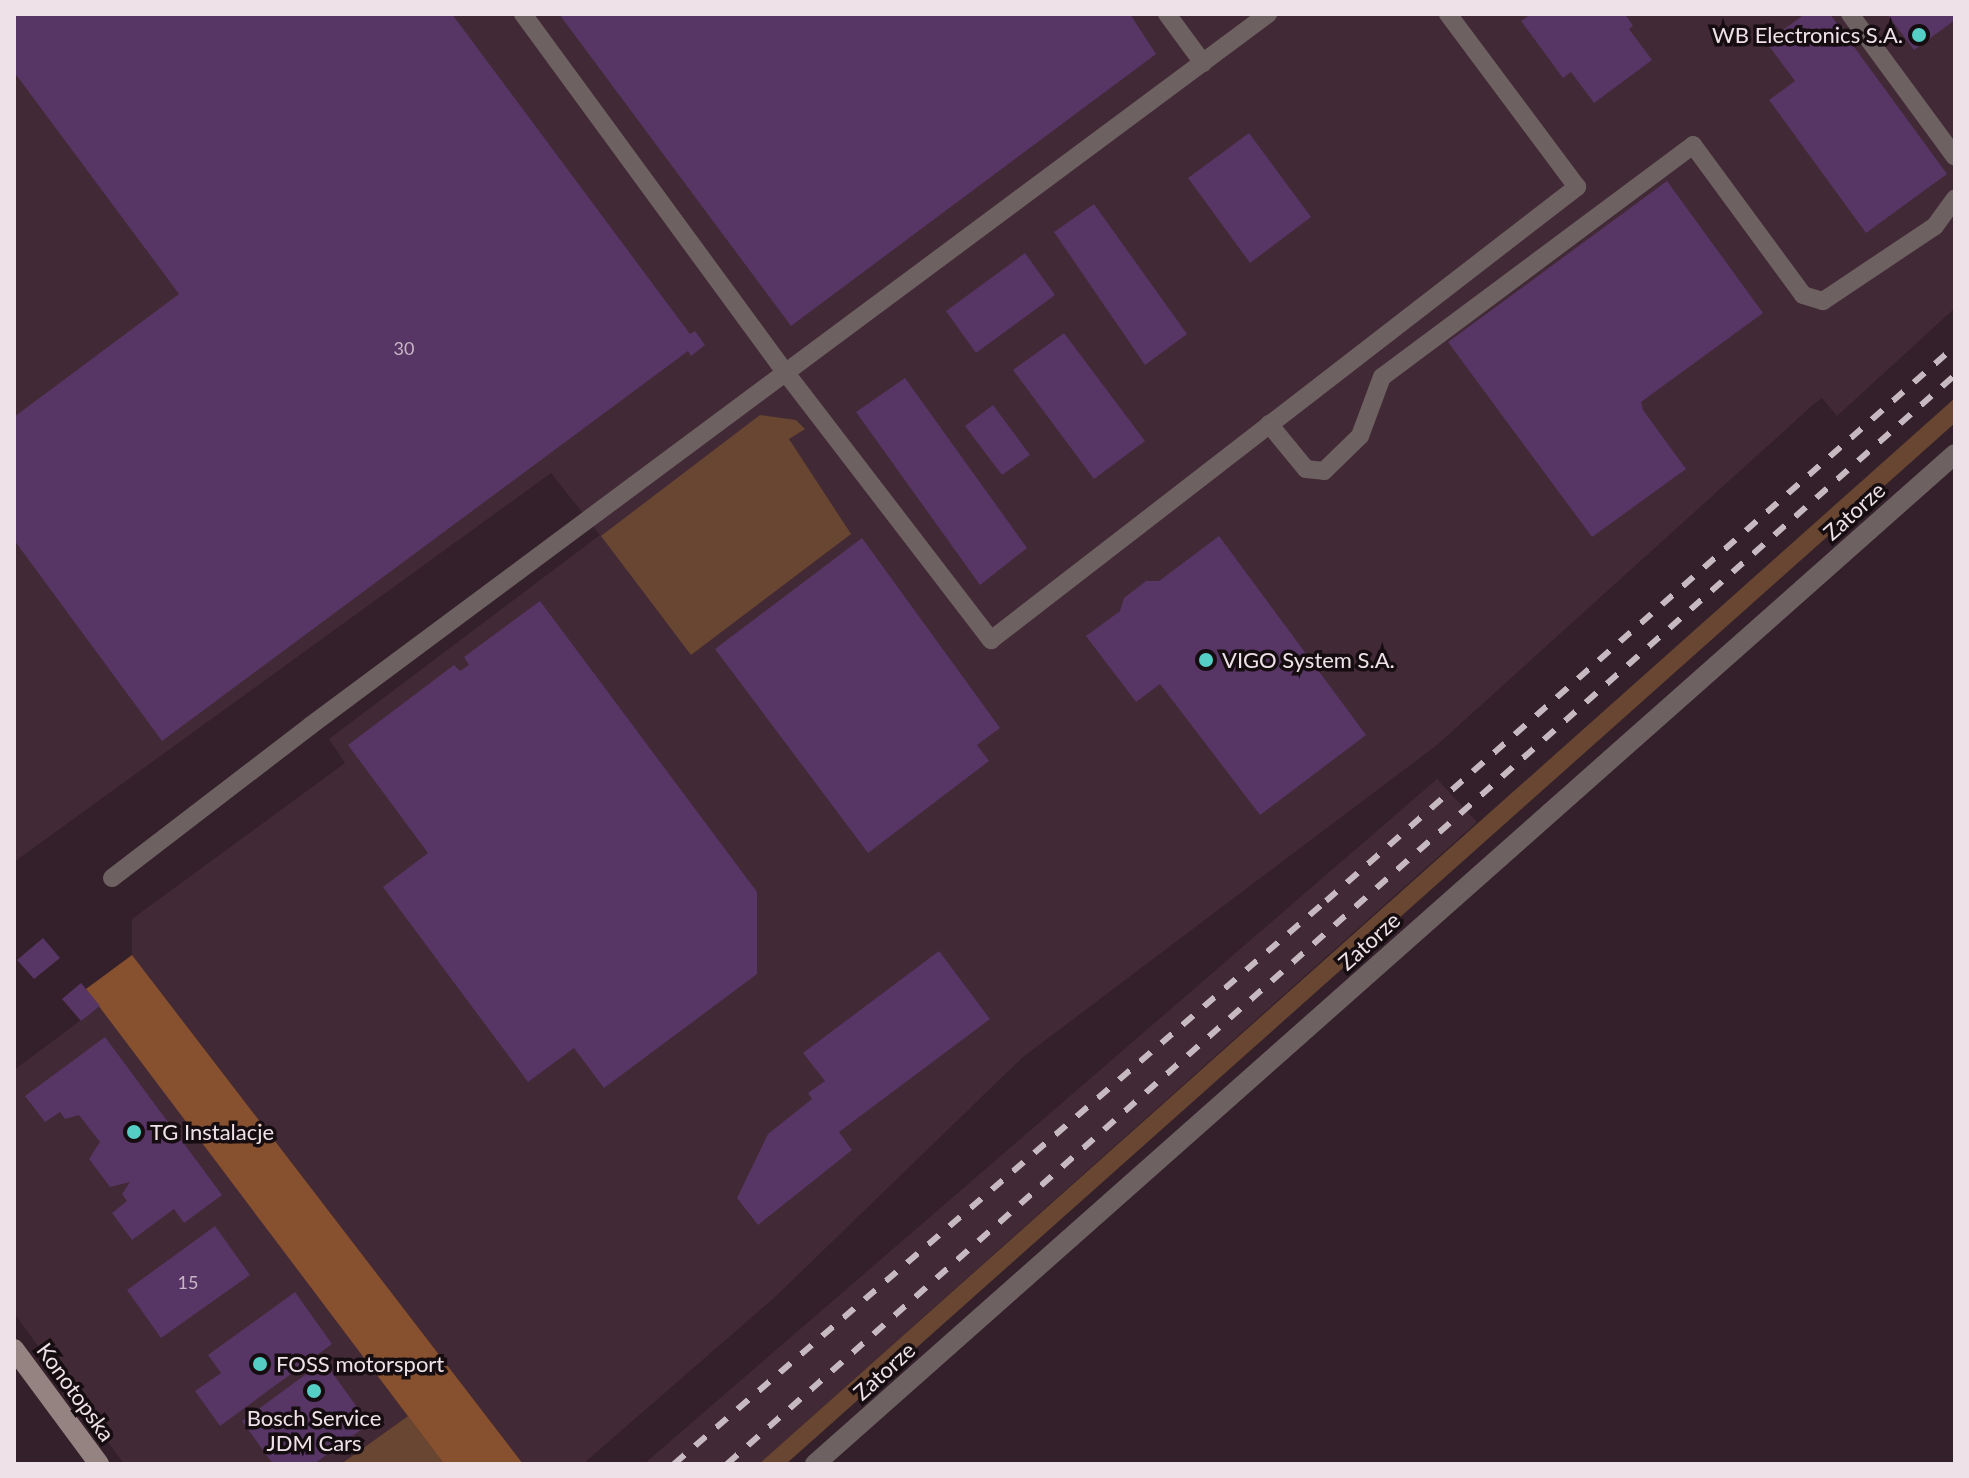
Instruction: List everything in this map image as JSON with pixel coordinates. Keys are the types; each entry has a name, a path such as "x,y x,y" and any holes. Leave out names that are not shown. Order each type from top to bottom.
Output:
{"main road":[{"name":"Konotopska","path":"14,1349 99,1464"}],"street":[{"name":"Zatorze","path":"815,1464 1955,454"}],"lane":[{"path":"523,14 786,373 991,640 1577,187 1448,14"},
{"path":"1167,14 1203,63"},
{"path":"112,878 310,726 1268,14"},
{"path":"1850,14 1955,157"},
{"path":"1269,424 1306,469 1324,471 1360,436 1382,377 1693,145 1803,295 1823,301 1935,226 1955,198"}],"shaded area":[{"path":"14,14 1955,14 1955,308 1837,416 1822,398 1815,403 1437,745 1023,1057 775,1297 583,1464 523,1464 132,955 132,919 345,763 329,739 600,535 551,473 14,862"},
{"path":"1955,398 1955,423 786,1464 759,1464"},
{"path":"760,415 796,420 805,429 789,439 851,534 691,655 601,536"},
{"path":"1437,779 1477,822 759,1464 644,1464"},
{"path":"132,955 523,1464 444,1464 86,989"},
{"path":"100,1006 408,1416 341,1464 124,1464 14,1313 14,1070"},
{"path":"408,1416 444,1464 341,1464"}],"building":[{"path":"14,14 452,14 690,334 695,331 705,345 691,356 688,351 162,741 14,540 14,417 179,294 14,72"},
{"path":"559,14 1130,14 1156,54 791,326"},
{"path":"1531,14 1625,14 1633,26 1629,29 1652,60 1594,103 1571,72 1563,78 1521,21"},
{"path":"1805,14 1830,14 1947,174 1866,233 1769,100 1795,81 1766,42"},
{"name":"WB Electronics S.A.","path":"1887,14 1955,14 1955,20 1914,50"},
{"path":"1249,133 1311,217 1250,263 1188,178"},
{"path":"1667,181 1763,313 1641,402 1643,410 1686,469 1592,537 1448,342"},
{"path":"1094,204 1187,334 1145,365 1054,232"},
{"path":"1025,253 1055,295 976,353 946,311"},
{"path":"1064,333 1145,441 1094,479 1013,370"},
{"path":"905,378 1027,548 980,585 856,412"},
{"path":"993,405 1030,455 1002,475 965,426"},
{"name":"VIGO System S.A.","path":"1219,536 1366,735 1260,815 1160,684 1136,702 1086,636 1120,611 1124,598 1146,581 1159,581"},
{"path":"862,538 1000,728 977,745 989,761 868,853 715,649"},
{"path":"540,601 757,892 757,974 604,1088 574,1048 528,1082 383,887 428,853 348,745 454,665 460,671 469,665 464,657"},
{"path":"43,938 60,958 34,979 17,960"},
{"path":"939,951 990,1019 839,1132 852,1150 758,1225 737,1198 768,1134 812,1099 808,1093 825,1081 803,1053"},
{"path":"81,983 100,1006 81,1021 62,999"},
{"name":"TG Instalacje","path":"105,1037 222,1195 184,1223 174,1209 132,1240 112,1213 127,1201 122,1194 130,1182 110,1187 89,1159 100,1142 79,1115 65,1119 60,1112 45,1122 25,1096"},
{"path":"215,1226 250,1275 161,1338 127,1290"},
{"name":"FOSS motorsport","path":"295,1292 332,1344 220,1426 195,1391 221,1373 208,1355"},
{"name":"Bosch Service JDM Cars","path":"324,1361 369,1424 314,1464 273,1464 242,1421"}],"railway":[{"path":"674,1464 1326,901 1955,346"},
{"path":"727,1464 1955,375"}],"place":[{"name":"WB Electronics S.A.","path":"1919,35"},
{"name":"VIGO System S.A.","path":"1206,660"},
{"name":"TG Instalacje","path":"134,1132"},
{"name":"FOSS motorsport","path":"260,1364"},
{"name":"Bosch Service JDM Cars","path":"314,1391"}]}
